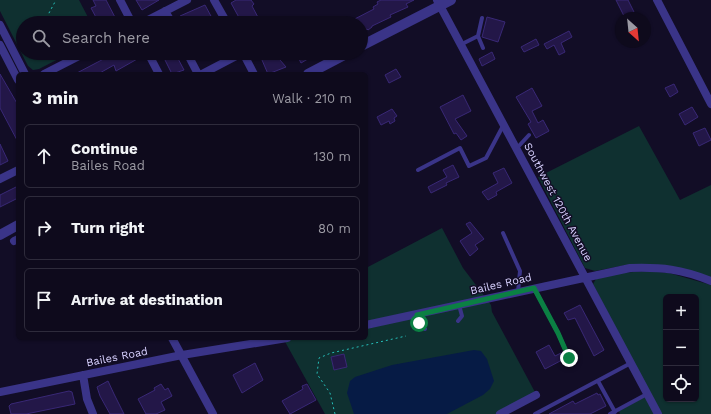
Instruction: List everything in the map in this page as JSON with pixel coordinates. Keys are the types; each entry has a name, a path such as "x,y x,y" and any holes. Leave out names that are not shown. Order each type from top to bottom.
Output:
{"street":[{"path":"120,0 128,16"},
{"path":"155,16 187,0"},
{"path":"214,0 223,16"},
{"path":"368,42 439,3 451,0"},
{"path":"657,0 711,104"},
{"name":"Southwest 120th Avenue","path":"439,3 658,414"},
{"path":"165,11 168,16"},
{"path":"0,25 16,55"},
{"path":"0,45 16,76"},
{"path":"19,60 25,72"},
{"path":"48,72 71,60"},
{"path":"152,60 158,72"},
{"path":"191,60 197,72"},
{"path":"206,72 229,60"},
{"path":"246,60 253,72"},
{"path":"312,72 335,60"},
{"path":"0,179 16,171"},
{"path":"0,235 16,226"},
{"name":"Bailes Road","path":"368,324 417,315 630,268 664,267 693,274 711,281"},
{"path":"173,340 213,414"},
{"name":"Bailes Road","path":"0,392 182,355 275,340"},
{"path":"83,375 87,399 93,414"},
{"path":"500,414 536,395"}],"lane":[{"path":"482,18 478,36 483,48"},
{"path":"462,44 478,36"},
{"path":"418,170 460,148 469,166 486,158 504,124"},
{"path":"517,148 529,135"},
{"path":"502,233 520,271 518,292"},
{"path":"534,288 558,333 569,358"},
{"path":"458,321 462,316 459,305"},
{"path":"417,315 420,326 425,329"},
{"path":"536,414 631,363"},
{"path":"598,381 612,413 648,394"}],"path":[{"path":"48,16 56,0"},
{"path":"336,414 330,393 317,374 319,358 331,353 406,336"}],"green space":[{"path":"0,0 79,0 87,16 16,16 16,42 0,11"},
{"path":"25,60 56,60 39,69 33,70 28,66"},
{"path":"639,126 680,200 711,185 711,278 626,265 595,271 585,268 538,177"},
{"path":"442,228 463,268 491,305 492,312 536,394 497,414 325,414 284,340 368,340 368,267"},
{"path":"647,271 669,273 711,285 711,414 620,414 619,411 650,394 593,284 596,279 620,273"}],"water":[{"path":"474,350 481,351 487,359 494,381 490,389 483,395 447,414 354,414 347,393 350,381 355,377 392,365"}],"building":[{"path":"93,0 106,0 114,16 95,16 91,8 96,6"},
{"path":"136,0 159,0 142,10"},
{"path":"236,0 251,0 254,4 252,6 257,16 238,16 231,3"},
{"path":"381,0 414,0 406,4 408,7 390,15 391,17 372,26 368,30 368,16 360,16 374,9 373,7 378,4 377,2"},
{"path":"616,0 628,0 634,12 622,12"},
{"path":"205,5 211,16 180,16"},
{"path":"487,17 505,22 498,42 482,37"},
{"path":"569,31 572,37 561,43 565,52 559,55 554,45 547,49 544,44"},
{"path":"536,39 539,45 524,52 521,47"},
{"path":"492,52 495,59 482,66 479,59"},
{"path":"102,60 135,60 116,71 114,65 102,72 79,72"},
{"path":"165,60 179,60 184,70 171,72"},
{"path":"262,60 280,60 286,67 273,72 267,72"},
{"path":"396,69 401,77 389,83 385,75"},
{"path":"0,74 16,102 16,138 0,108"},
{"path":"674,84 678,92 670,97 665,88"},
{"path":"532,88 542,106 532,111 538,123 543,120 549,131 536,138 528,124 531,122 516,97"},
{"path":"463,95 471,111 455,119 467,136 461,140 456,133 454,134 440,107"},
{"path":"692,107 698,117 685,125 679,114"},
{"path":"392,109 397,116 394,118 395,121 390,124 389,121 381,125 377,117"},
{"path":"705,128 711,140 699,146 693,133"},
{"path":"0,144 8,161 0,165"},
{"path":"453,165 459,177 446,183 447,185 431,193 428,187 447,177 443,170"},
{"path":"504,168 512,183 496,192 497,195 488,200 482,192 498,183 493,173"},
{"path":"16,187 16,199 0,207 0,195"},
{"path":"470,222 484,239 475,245 478,249 470,256 460,241 472,233 466,224"},
{"path":"580,305 604,350 594,356 575,318 568,320 564,313"},
{"path":"549,345 555,356 561,353 564,359 545,369 536,352"},
{"path":"344,354 347,367 334,370 331,357"},
{"path":"255,363 263,380 242,393 233,375"},
{"path":"108,381 124,414 110,414 100,396 97,387"},
{"path":"161,384 165,390 168,388 172,396 161,402 165,410 156,414 146,414 138,399 155,390 154,388"},
{"path":"307,384 316,400 290,414 282,401 303,389 302,386"},
{"path":"69,391 72,392 75,404 26,414 11,414 9,406 11,404"},
{"path":"597,393 598,395 600,394 606,406 590,414 549,414 573,401 575,404"}],"route":[{"path":"419,323 417,315 534,288 558,333 569,358"}]}
